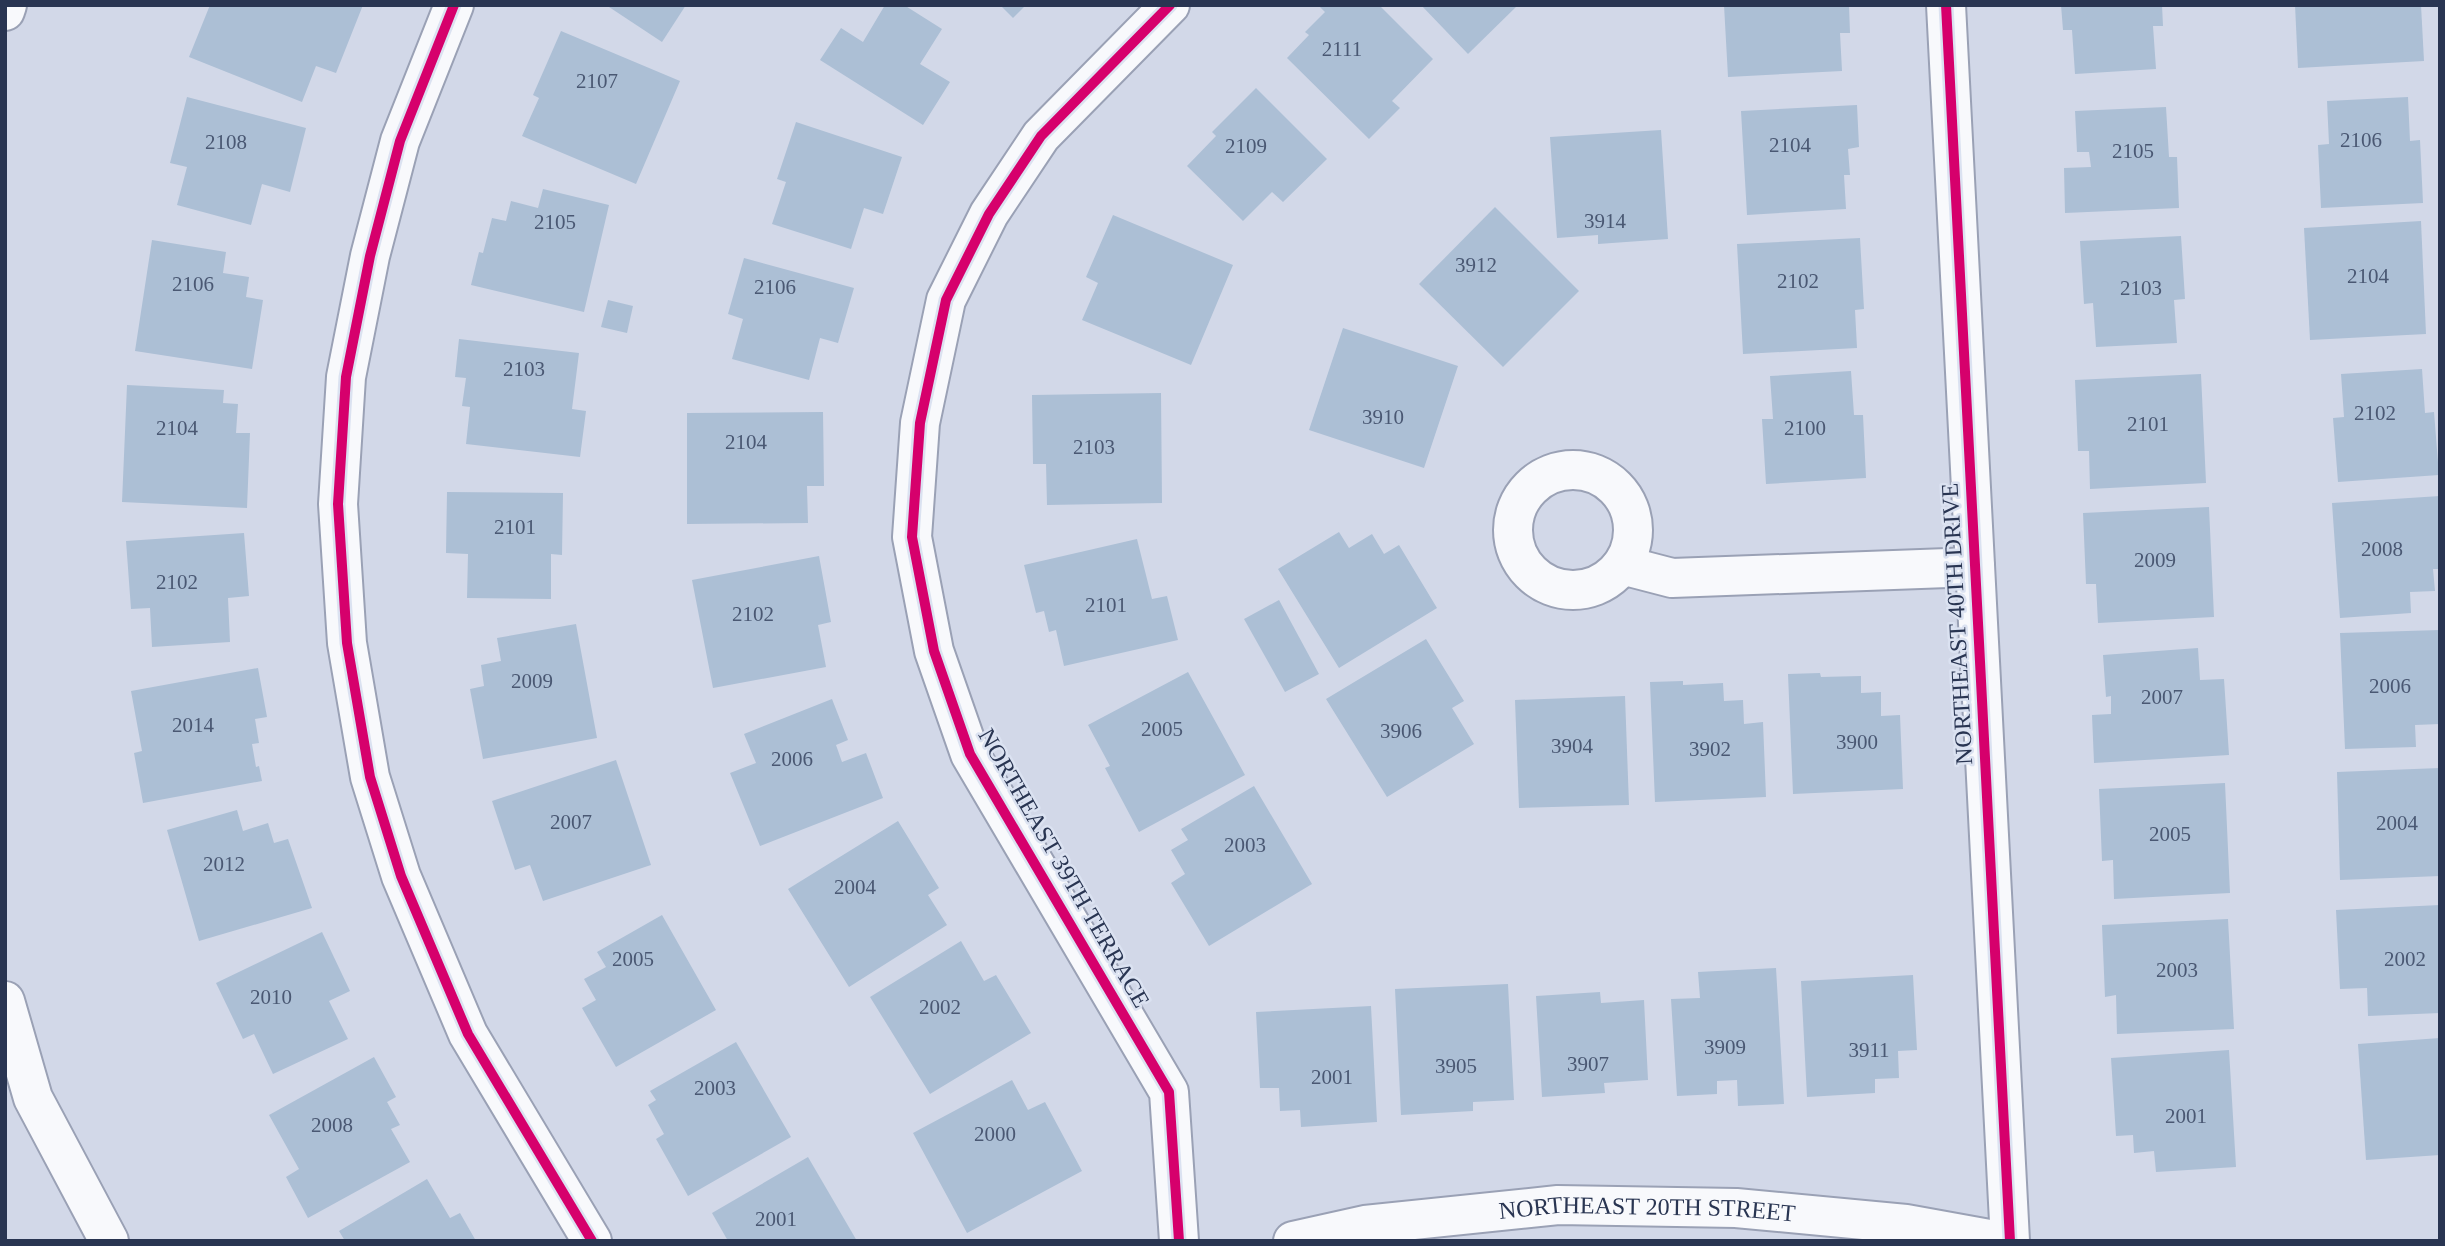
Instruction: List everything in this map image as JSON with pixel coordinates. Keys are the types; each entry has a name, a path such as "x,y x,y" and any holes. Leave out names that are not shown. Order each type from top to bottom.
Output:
{"street":[{"path":"5,11 7,5"},
{"path":"454,5 400,141 370,256 346,377 338,504 347,643 370,777 401,876 468,1034 592,1241"},
{"name":"NORTHEAST 39TH TERRACE","path":"1170,5 1041,136 989,214 946,300 920,423 912,537 934,651 970,754 1169,1092 1179,1241"},
{"name":"NORTHEAST 40TH DRIVE","path":"1946,5 2010,1241"},
{"path":"1622,565 1672,578 1976,567"},
{"path":"5,1001 33,1098 94,1235"},
{"name":"NORTHEAST 20TH STREET","path":"1293,1241 1365,1225 1558,1205 1736,1208 1906,1224 2000,1241"}],"building":[{"path":"210,5 363,5 336,73 316,66 302,102 189,57"},
{"path":"606,5 686,5 662,42"},
{"path":"885,5 904,5 942,29 920,64 950,82 923,125 820,60 841,28 863,42"},
{"path":"1000,5 1026,5 1013,18"},
{"path":"1318,5 1379,5 1433,59 1392,101 1400,108 1369,139 1287,58 1309,35 1305,32 1325,12"},
{"path":"1421,5 1518,5 1468,54"},
{"path":"1724,5 1849,5 1850,33 1840,33 1842,71 1728,77"},
{"path":"2061,5 2162,5 2163,26 2153,26 2156,69 2075,74 2072,30 2063,30"},
{"path":"2295,5 2421,5 2424,61 2298,68"},
{"path":"561,31 680,81 636,184 522,136 539,98 533,95"},
{"path":"1256,88 1327,159 1283,202 1272,192 1243,221 1187,166 1216,136 1212,132"},
{"path":"187,97 306,128 290,192 262,184 251,225 177,205 187,167 170,163"},
{"path":"2408,97 2410,141 2420,140 2423,203 2321,208 2318,145 2329,144 2327,101"},
{"path":"1857,105 1859,147 1848,149 1850,175 1844,175 1846,209 1747,215 1741,111"},
{"path":"2166,107 2169,157 2177,157 2179,208 2065,213 2064,168 2091,167 2089,152 2077,152 2075,111"},
{"path":"796,122 902,157 883,214 864,208 851,249 772,224 786,182 777,179"},
{"path":"1661,130 1668,239 1598,244 1598,235 1557,238 1550,137"},
{"path":"543,189 609,205 584,312 471,285 479,252 483,253 492,218 506,221 511,201 538,208"},
{"path":"1495,207 1579,291 1503,367 1419,284"},
{"path":"1113,215 1233,265 1191,365 1082,320 1098,283 1086,277"},
{"path":"2421,221 2426,334 2310,340 2304,228"},
{"path":"2181,236 2185,299 2174,300 2177,343 2096,347 2093,303 2084,304 2080,241"},
{"path":"1860,238 1864,309 1855,310 1857,348 1743,354 1737,244"},
{"path":"152,240 226,252 223,273 249,277 246,297 263,300 252,369 135,351"},
{"path":"744,258 854,288 838,343 820,338 809,380 732,359 743,319 728,314"},
{"path":"608,300 633,306 627,333 601,327"},
{"path":"1343,328 1458,366 1424,468 1309,430"},
{"path":"459,339 579,353 572,409 586,411 580,457 466,444 470,407 462,406 466,378 455,377"},
{"path":"2422,369 2425,413 2434,412 2439,475 2338,482 2333,418 2344,417 2341,374"},
{"path":"1851,371 1854,415 1863,415 1866,478 1766,484 1762,419 1773,419 1770,376"},
{"path":"2201,374 2206,483 2090,489 2089,451 2078,451 2075,380"},
{"path":"127,385 224,390 223,403 238,404 236,433 250,433 247,508 122,502"},
{"path":"1161,393 1162,503 1047,505 1046,464 1033,464 1032,395"},
{"path":"823,412 824,486 807,486 808,523 687,524 687,413"},
{"path":"447,492 563,493 562,555 551,554 551,599 467,598 468,554 446,553"},
{"path":"2440,496 2440,569 2433,569 2435,591 2410,592 2411,613 2340,618 2332,503"},
{"path":"2209,507 2214,617 2098,623 2096,584 2086,584 2083,513"},
{"path":"1339,532 1349,548 1372,534 1384,554 1399,545 1437,608 1339,668 1278,569"},
{"path":"244,533 249,596 228,598 230,642 152,647 150,608 131,609 126,541"},
{"path":"1137,539 1152,599 1167,596 1178,640 1064,666 1056,630 1049,632 1044,611 1036,613 1024,565"},
{"path":"819,556 831,622 818,625 826,667 713,688 692,580"},
{"path":"1279,600 1319,674 1285,692 1244,619"},
{"path":"576,624 597,738 483,759 470,689 484,686 481,665 501,661 497,638"},
{"path":"2440,630 2440,724 2415,725 2416,747 2345,749 2340,633"},
{"path":"1426,639 1464,701 1452,708 1474,744 1387,797 1326,699"},
{"path":"2198,648 2200,680 2224,679 2229,755 2094,763 2092,715 2111,714 2111,696 2106,697 2103,655"},
{"path":"258,668 267,717 255,719 259,743 252,744 256,767 259,766 262,781 143,803 134,753 142,751 131,691"},
{"path":"1188,672 1245,775 1139,832 1105,768 1110,766 1088,725"},
{"path":"1820,673 1821,677 1861,676 1861,693 1881,692 1881,716 1900,715 1903,789 1793,794 1788,674"},
{"path":"1683,681 1683,685 1723,683 1724,701 1743,700 1744,724 1763,722 1766,797 1655,802 1650,682"},
{"path":"1625,696 1629,805 1519,808 1515,700"},
{"path":"832,699 848,740 836,745 842,762 866,753 883,798 760,846 730,773 756,763 744,734"},
{"path":"616,760 651,865 543,901 530,865 515,870 492,801"},
{"path":"2440,768 2440,876 2340,880 2337,772"},
{"path":"2225,783 2230,893 2114,899 2113,860 2102,861 2099,789"},
{"path":"1254,786 1312,884 1209,946 1171,883 1185,874 1171,850 1188,840 1181,829"},
{"path":"237,810 243,831 268,823 274,843 288,839 312,908 199,941 167,830"},
{"path":"898,821 939,888 928,895 947,925 849,987 788,889"},
{"path":"2440,905 2440,1013 2368,1016 2367,988 2340,989 2336,910"},
{"path":"662,915 716,1010 616,1067 582,1008 596,1000 584,979 606,967 597,952"},
{"path":"2228,919 2234,1029 2117,1034 2116,995 2105,997 2102,925"},
{"path":"322,932 350,991 329,1001 348,1039 273,1074 254,1034 243,1039 216,983"},
{"path":"961,941 984,981 996,975 1031,1033 930,1094 870,997"},
{"path":"1776,968 1784,1104 1738,1106 1737,1080 1717,1081 1717,1094 1677,1096 1671,999 1700,998 1698,972"},
{"path":"1913,975 1917,1050 1898,1051 1899,1078 1875,1079 1875,1093 1807,1097 1801,981"},
{"path":"1508,984 1514,1100 1473,1102 1473,1111 1401,1115 1395,989"},
{"path":"1600,992 1601,1003 1644,1000 1648,1080 1604,1083 1605,1093 1542,1097 1536,996"},
{"path":"1371,1006 1377,1122 1301,1127 1300,1110 1280,1111 1279,1088 1260,1088 1256,1012"},
{"path":"2440,1038 2440,1155 2366,1160 2358,1044"},
{"path":"736,1042 791,1137 688,1196 656,1139 664,1134 648,1105 656,1100 650,1091"},
{"path":"2229,1050 2236,1167 2156,1172 2154,1151 2134,1153 2133,1135 2116,1136 2111,1058"},
{"path":"374,1057 396,1097 387,1102 400,1125 391,1129 410,1162 308,1218 286,1177 299,1169 269,1115"},
{"path":"1012,1080 1028,1110 1045,1102 1082,1171 967,1233 913,1133"},
{"path":"808,1157 857,1241 728,1241 712,1213"},
{"path":"427,1179 450,1218 460,1213 476,1241 345,1241 339,1231"}],"cycle path":[{"path":"454,5 400,141 370,256 346,377 338,504 347,643 370,777 401,876 468,1034 592,1241"},
{"path":"1170,5 1041,136 989,214 946,300 920,423 912,537 934,651 970,754 1169,1092 1179,1241"},
{"path":"1946,5 2010,1241"}]}
